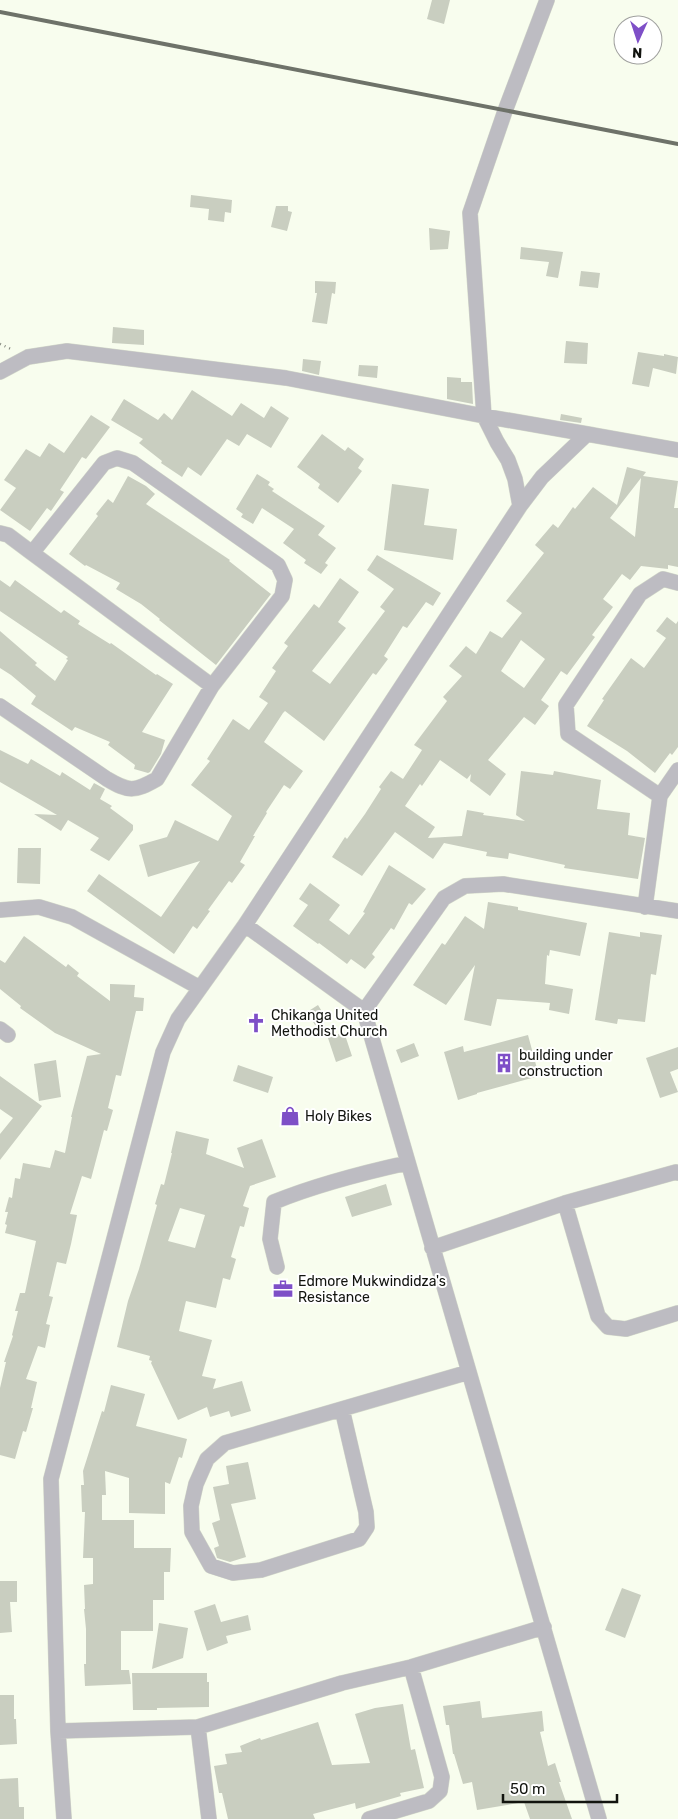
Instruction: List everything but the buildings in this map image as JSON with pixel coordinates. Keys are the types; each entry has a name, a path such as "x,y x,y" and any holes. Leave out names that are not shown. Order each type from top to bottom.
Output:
{"street":[{"path":"520,506 515,479 508,460 496,442 484,416 470,214 504,110 547,0"},
{"path":"0,372 28,358 68,352 286,378 484,416 678,450"},
{"path":"64,1819 58,1731 51,1479 162,1052 178,1019 245,925 520,506 542,477 586,434"},
{"path":"0,706 124,789 142,788 157,779 212,686 282,596 284,580 278,565 133,463 116,458 104,463 32,553"},
{"path":"0,534 8,535 212,686"},
{"path":"660,796 568,734 566,705 640,594 663,579 678,583"},
{"path":"645,907 660,796 678,770"},
{"path":"364,1011 444,898 465,886 503,884 678,911"},
{"path":"0,910 39,907 72,917 200,988"},
{"path":"245,925 364,1011 599,1819"},
{"path":"278,1267 270,1239 274,1202 352,1175 407,1163"},
{"path":"432,1248 565,1203 678,1173"},
{"path":"565,1203 598,1316 608,1327 626,1329 678,1313"},
{"path":"342,1409 366,1512 367,1527 359,1539 261,1570 233,1573 210,1566 192,1532 191,1506 196,1484 207,1459 225,1443 469,1372"},
{"path":"58,1731 198,1727 544,1627"},
{"path":"369,1819 429,1801 440,1791 442,1777 411,1667"},
{"path":"198,1727 209,1819"}],"railway":[{"path":"0,12 678,144"}],"place":[{"name":"Chikanga United Methodist Church","path":"256,1023"},
{"name":"building under construction","path":"504,1063"},
{"name":"Holy Bikes","path":"290,1116"},
{"name":"Edmore Mukwindidza's Resistance","path":"283,1289"}]}
